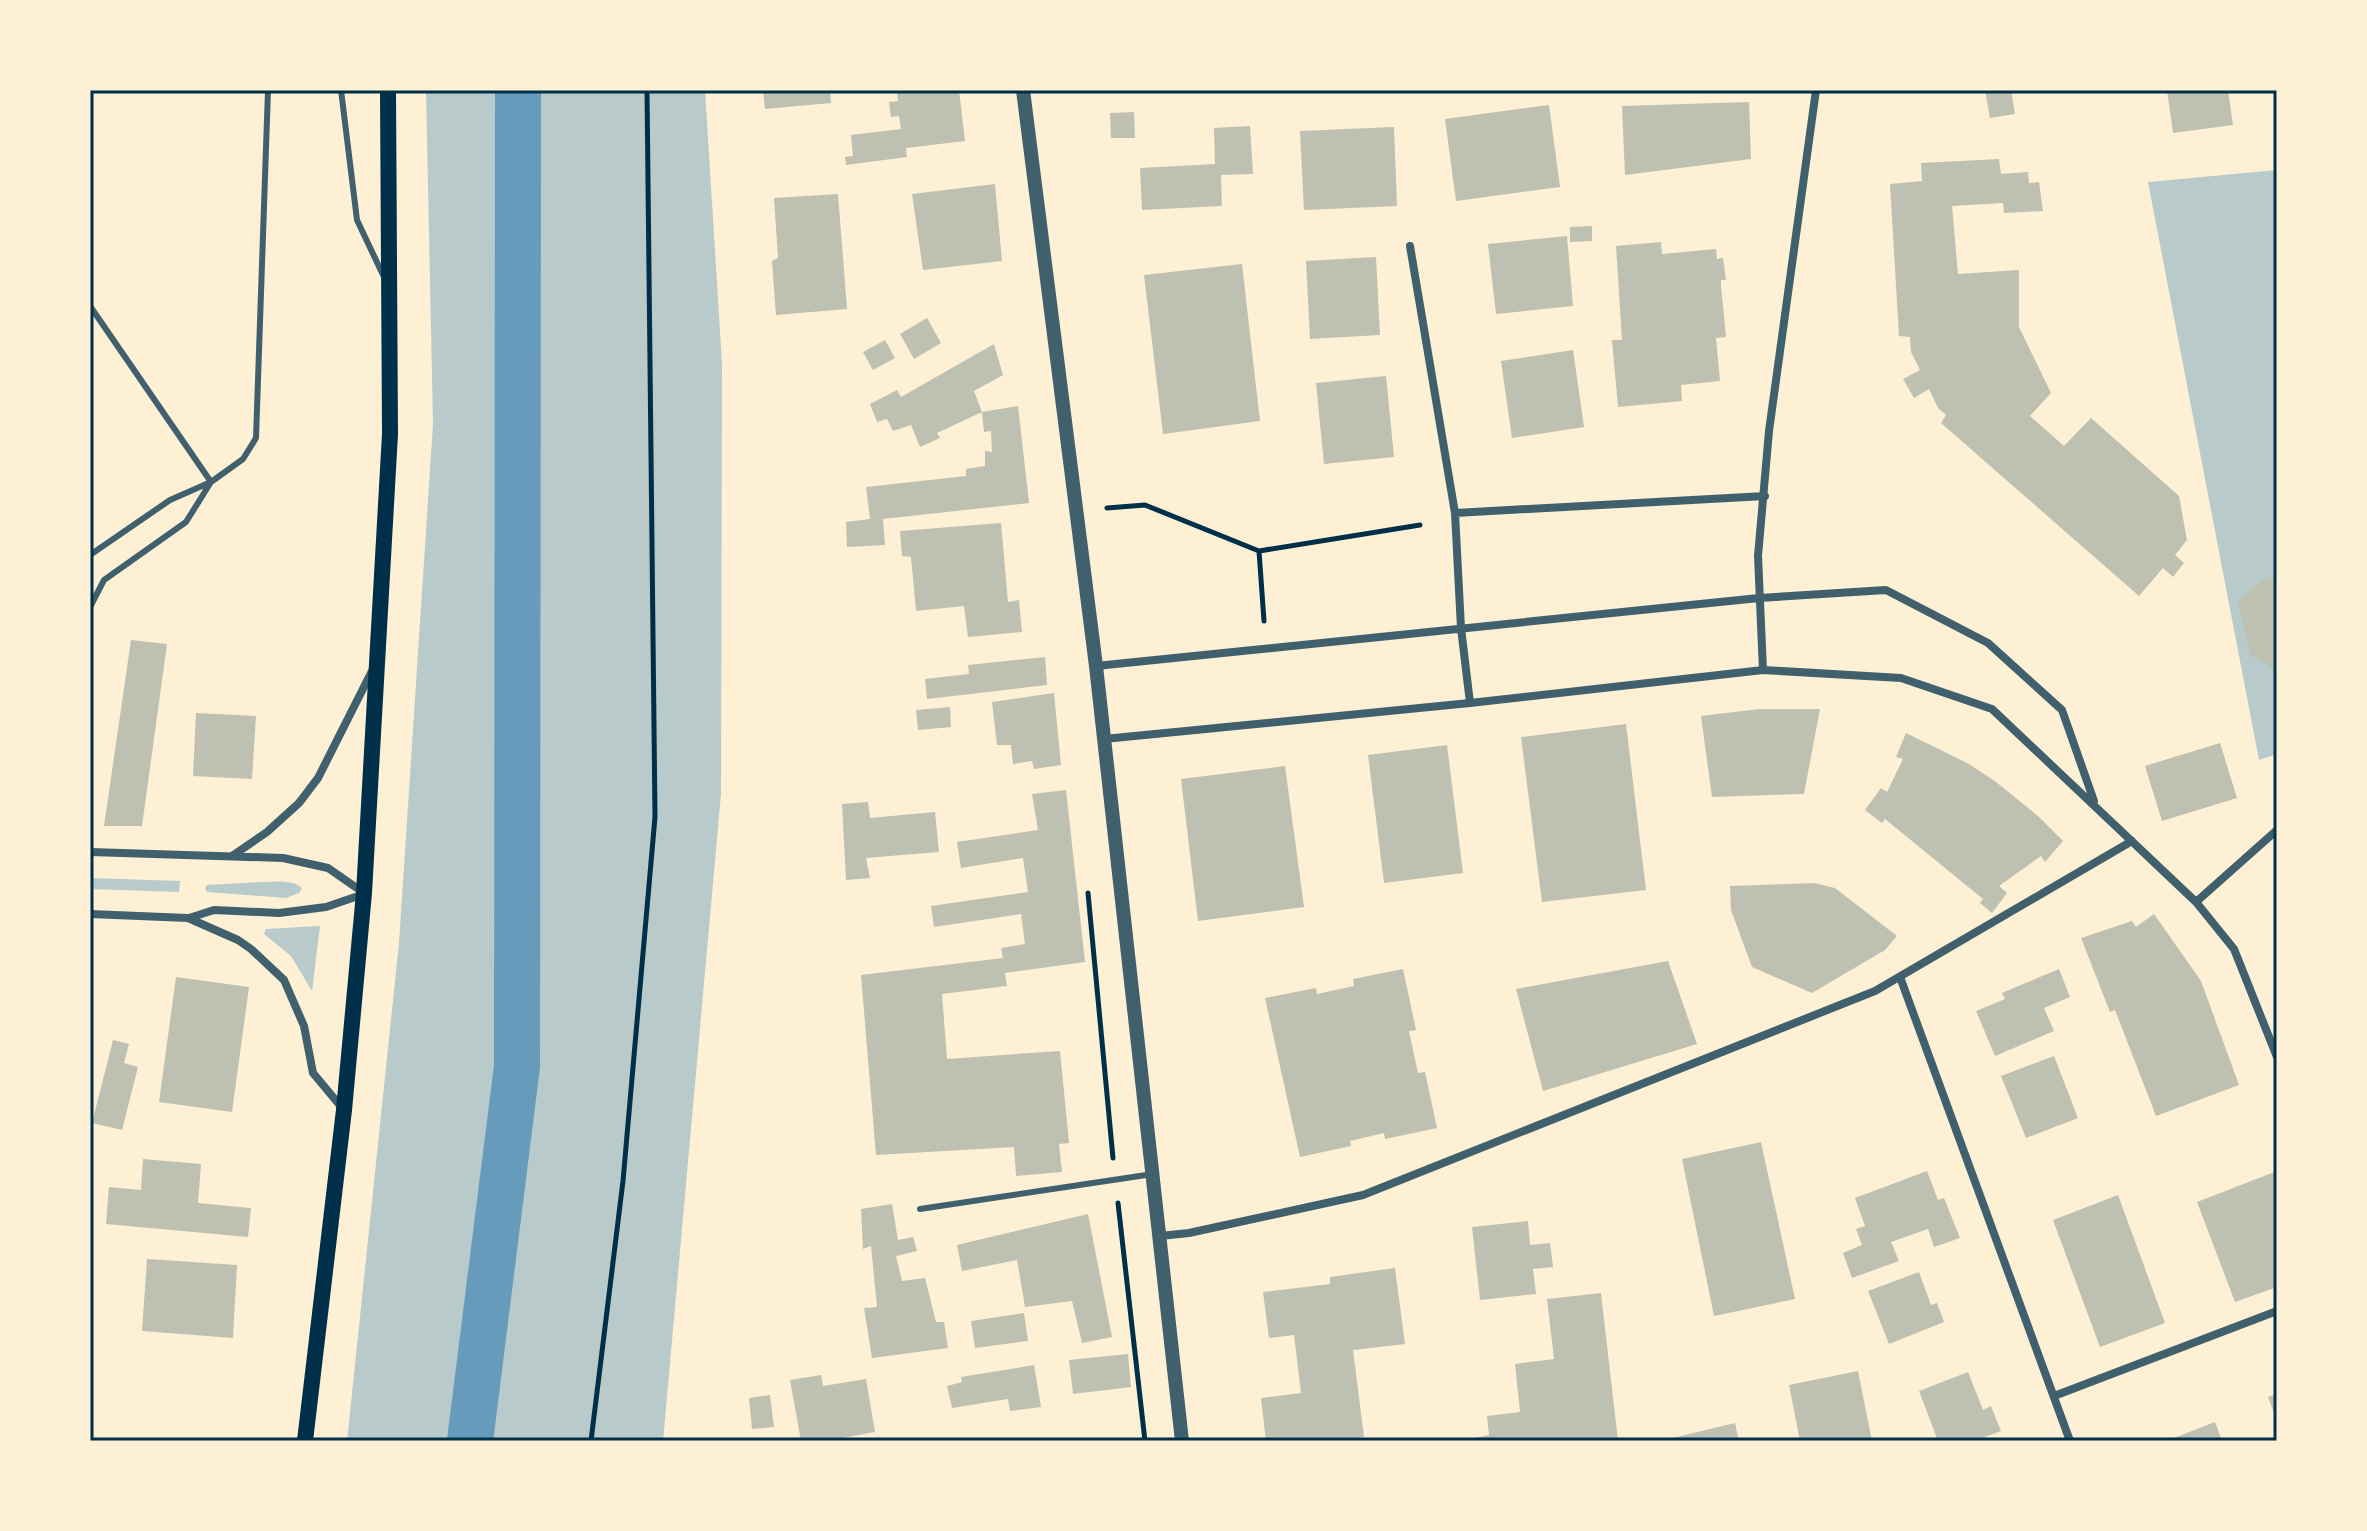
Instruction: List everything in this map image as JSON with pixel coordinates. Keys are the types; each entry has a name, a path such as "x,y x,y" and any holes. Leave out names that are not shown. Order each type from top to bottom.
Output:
{"main road":[{"path":"305,1441 344,1110 364,893 390,434 388,90"}],"street":[{"path":"1024,90 1096,666 1182,1441"},
{"path":"1763,670 1758,556 1769,431 1816,90"},
{"path":"1410,246 1455,513 1461,628 1470,703"},
{"path":"1455,513 1765,496"},
{"path":"1096,666 1759,598 1886,590 1988,643 2062,710 2095,805"},
{"path":"231,856 290,813 318,778 378,659"},
{"path":"1103,739 1763,670 1901,678 1992,709 2196,902 2234,949 2277,1057"},
{"path":"2196,902 2277,830"},
{"path":"1160,1236 1189,1233 1363,1195 1875,991 2132,841"},
{"path":"90,852 283,858 328,868 364,893"},
{"path":"90,914 188,918 214,910 279,913 326,907 364,893"},
{"path":"188,918 238,940 284,980 304,1026 313,1073 344,1110"},
{"path":"1900,977 2070,1441"},
{"path":"2054,1396 2277,1311"}],"lane":[{"path":"90,555 170,500 211,482 243,459 256,438 268,90"},
{"path":"341,90 357,220 391,292"},
{"path":"90,306 211,482"},
{"path":"90,607 104,580 186,522 211,482"},
{"path":"920,1209 1153,1174"}],"path":[{"path":"591,1441 623,1181 655,817 647,90"},
{"path":"1107,508 1145,505 1259,551 1420,525"},
{"path":"1259,551 1264,621"}],"shaded area":[{"path":"426,90 705,90 722,363 721,794 663,1441 347,1441 399,943 433,424"},
{"path":"2277,170 2277,754 2259,760 2148,182"},
{"path":"90,878 180,881 179,892 90,889"},
{"path":"288,882 302,888 299,893 286,898 207,892 205,888 207,885"},
{"path":"320,926 312,991 291,956 264,934 266,929"}],"building":[{"path":"763,90 830,90 831,103 765,109"},
{"path":"897,90 959,90 965,141 906,148 907,157 846,165 845,157 853,156 851,135 901,129 899,116 891,117 889,102 898,101"},
{"path":"1985,90 2011,90 2015,114 1990,118"},
{"path":"2167,90 2228,90 2233,125 2173,133"},
{"path":"1749,102 1751,159 1625,175 1622,106"},
{"path":"1549,105 1560,187 1456,201 1445,119"},
{"path":"1134,112 1135,138 1111,138 1110,113"},
{"path":"1250,126 1253,174 1221,175 1222,206 1142,210 1140,168 1215,164 1214,128"},
{"path":"1394,127 1397,206 1304,210 1300,131"},
{"path":"1999,159 2001,174 2028,172 2029,183 2039,182 2043,211 2004,213 2003,203 1952,206 1958,274 2019,270 2019,327 2051,393 2030,416 2064,446 2091,418 2179,496 2187,540 2175,555 2184,563 2173,577 2163,568 2139,596 1941,423 1946,415 1938,408 1929,389 1914,398 1903,379 1920,370 1911,352 1910,337 1899,336 1890,184 1922,181 1921,163"},
{"path":"995,184 1002,261 923,270 912,194"},
{"path":"838,194 847,309 776,315 772,261 778,258 774,198"},
{"path":"1592,226 1592,241 1570,242 1570,227"},
{"path":"1567,236 1573,306 1496,314 1488,244"},
{"path":"1661,242 1662,254 1716,249 1717,259 1723,258 1726,280 1721,280 1721,286 1726,337 1716,338 1720,381 1681,385 1682,401 1618,407 1612,340 1622,340 1616,246"},
{"path":"1376,257 1380,335 1310,339 1306,261"},
{"path":"1242,264 1260,421 1163,434 1144,275"},
{"path":"927,318 941,343 914,359 900,334"},
{"path":"885,340 895,358 873,370 863,352"},
{"path":"994,344 1003,375 974,391 982,412 937,433 940,438 920,447 911,425 893,431 887,419 877,422 870,404 897,390 901,397"},
{"path":"1573,350 1584,427 1512,438 1501,361"},
{"path":"1386,376 1394,457 1324,464 1316,383"},
{"path":"1018,406 1029,503 883,519 885,545 847,547 846,522 870,519 866,487 966,476 966,469 985,466 985,451 992,452 991,431 984,432 982,412"},
{"path":"1001,523 1008,602 1019,600 1022,632 968,637 964,606 916,611 911,557 902,556 900,531"},
{"path":"2277,575 2277,672 2250,654 2238,600 2267,577 2273,582"},
{"path":"131,640 167,644 142,826 104,826"},
{"path":"1045,657 1047,685 927,699 925,679 969,674 968,665"},
{"path":"1054,693 1061,765 1034,769 1032,761 1013,764 1011,745 997,745 992,702"},
{"path":"950,707 951,727 918,730 916,710"},
{"path":"1759,709 1820,709 1804,794 1712,797 1701,716"},
{"path":"196,713 256,716 252,779 193,776"},
{"path":"1626,724 1646,890 1542,902 1521,737"},
{"path":"1906,733 1969,764 1996,782 2063,841 2045,862 2041,856 1999,886 2007,893 1992,913 1980,903 1983,899 1885,819 1882,823 1865,810 1881,788 1887,792 1903,759 1896,757"},
{"path":"2220,743 2237,798 2162,821 2145,766"},
{"path":"1447,745 1463,873 1384,883 1368,755"},
{"path":"1285,766 1304,907 1198,921 1181,779"},
{"path":"1066,790 1085,962 1005,973 1007,986 942,994 947,1059 1060,1051 1069,1143 1059,1144 1062,1172 1016,1176 1014,1147 876,1155 861,975 1003,958 1001,948 1025,944 1021,914 934,927 931,906 1028,892 1023,858 961,868 957,842 1038,830 1032,794"},
{"path":"868,802 870,818 935,812 939,852 866,858 870,878 846,880 842,804"},
{"path":"1814,883 1835,888 1897,936 1885,950 1812,993 1752,967 1731,910 1730,886"},
{"path":"2154,914 2201,981 2239,1085 2156,1116 2115,1010 2110,1012 2081,938 2132,921 2136,927"},
{"path":"1668,961 1697,1044 1543,1091 1516,989"},
{"path":"1403,969 1416,1030 1409,1031 1418,1073 1425,1072 1437,1128 1385,1139 1384,1133 1350,1141 1351,1146 1300,1157 1265,998 1316,988 1317,994 1354,986 1353,979"},
{"path":"2059,969 2070,997 2044,1008 2054,1031 1995,1056 1976,1011 2005,999 2002,993"},
{"path":"176,977 249,987 232,1112 159,1102"},
{"path":"113,1040 129,1044 124,1063 138,1067 122,1130 92,1123"},
{"path":"2054,1056 2078,1118 2026,1138 2001,1076"},
{"path":"1761,1142 1795,1299 1714,1316 1682,1159"},
{"path":"143,1159 201,1164 198,1203 251,1208 248,1237 106,1224 109,1187 141,1190"},
{"path":"1927,1171 1938,1200 1944,1198 1960,1238 1934,1247 1928,1229 1891,1242 1899,1261 1852,1278 1843,1253 1862,1245 1856,1229 1865,1226 1855,1198"},
{"path":"2277,1171 2277,1287 2235,1302 2197,1202"},
{"path":"2118,1195 2165,1323 2100,1347 2053,1220"},
{"path":"892,1204 898,1240 913,1237 917,1251 896,1256 902,1281 925,1278 936,1322 944,1322 948,1348 872,1358 864,1308 877,1307 871,1246 863,1249 861,1209"},
{"path":"1088,1214 1112,1337 1082,1343 1072,1301 1025,1307 1017,1260 962,1271 957,1245"},
{"path":"1528,1221 1530,1245 1550,1243 1553,1267 1533,1269 1536,1294 1480,1300 1472,1227"},
{"path":"147,1259 237,1265 233,1338 142,1331"},
{"path":"1395,1268 1405,1344 1353,1350 1364,1437 1330,1441 1266,1441 1261,1398 1301,1393 1294,1335 1269,1338 1263,1292 1330,1284 1330,1277"},
{"path":"1919,1272 1931,1305 1937,1303 1944,1322 1889,1344 1868,1291"},
{"path":"1601,1293 1618,1441 1459,1441 1489,1435 1487,1416 1520,1412 1515,1364 1554,1359 1547,1299"},
{"path":"1024,1313 1028,1341 975,1348 971,1321"},
{"path":"1128,1354 1131,1387 1073,1394 1069,1360"},
{"path":"1034,1365 1041,1407 1010,1411 1008,1399 952,1408 947,1386 962,1382 961,1377"},
{"path":"1858,1371 1872,1441 1800,1441 1789,1385"},
{"path":"1968,1372 1983,1410 1991,1406 2001,1431 1974,1441 1938,1441 1919,1391"},
{"path":"821,1375 823,1386 866,1379 875,1432 826,1441 801,1441 790,1380"},
{"path":"2277,1394 2277,1421 2268,1397"},
{"path":"770,1395 774,1427 752,1429 749,1398"},
{"path":"2215,1422 2222,1441 2166,1441"},
{"path":"1735,1423 1739,1441 1664,1441 1664,1440"}],"waterway":[{"path":"470,1441 517,1066 518,90"}]}
